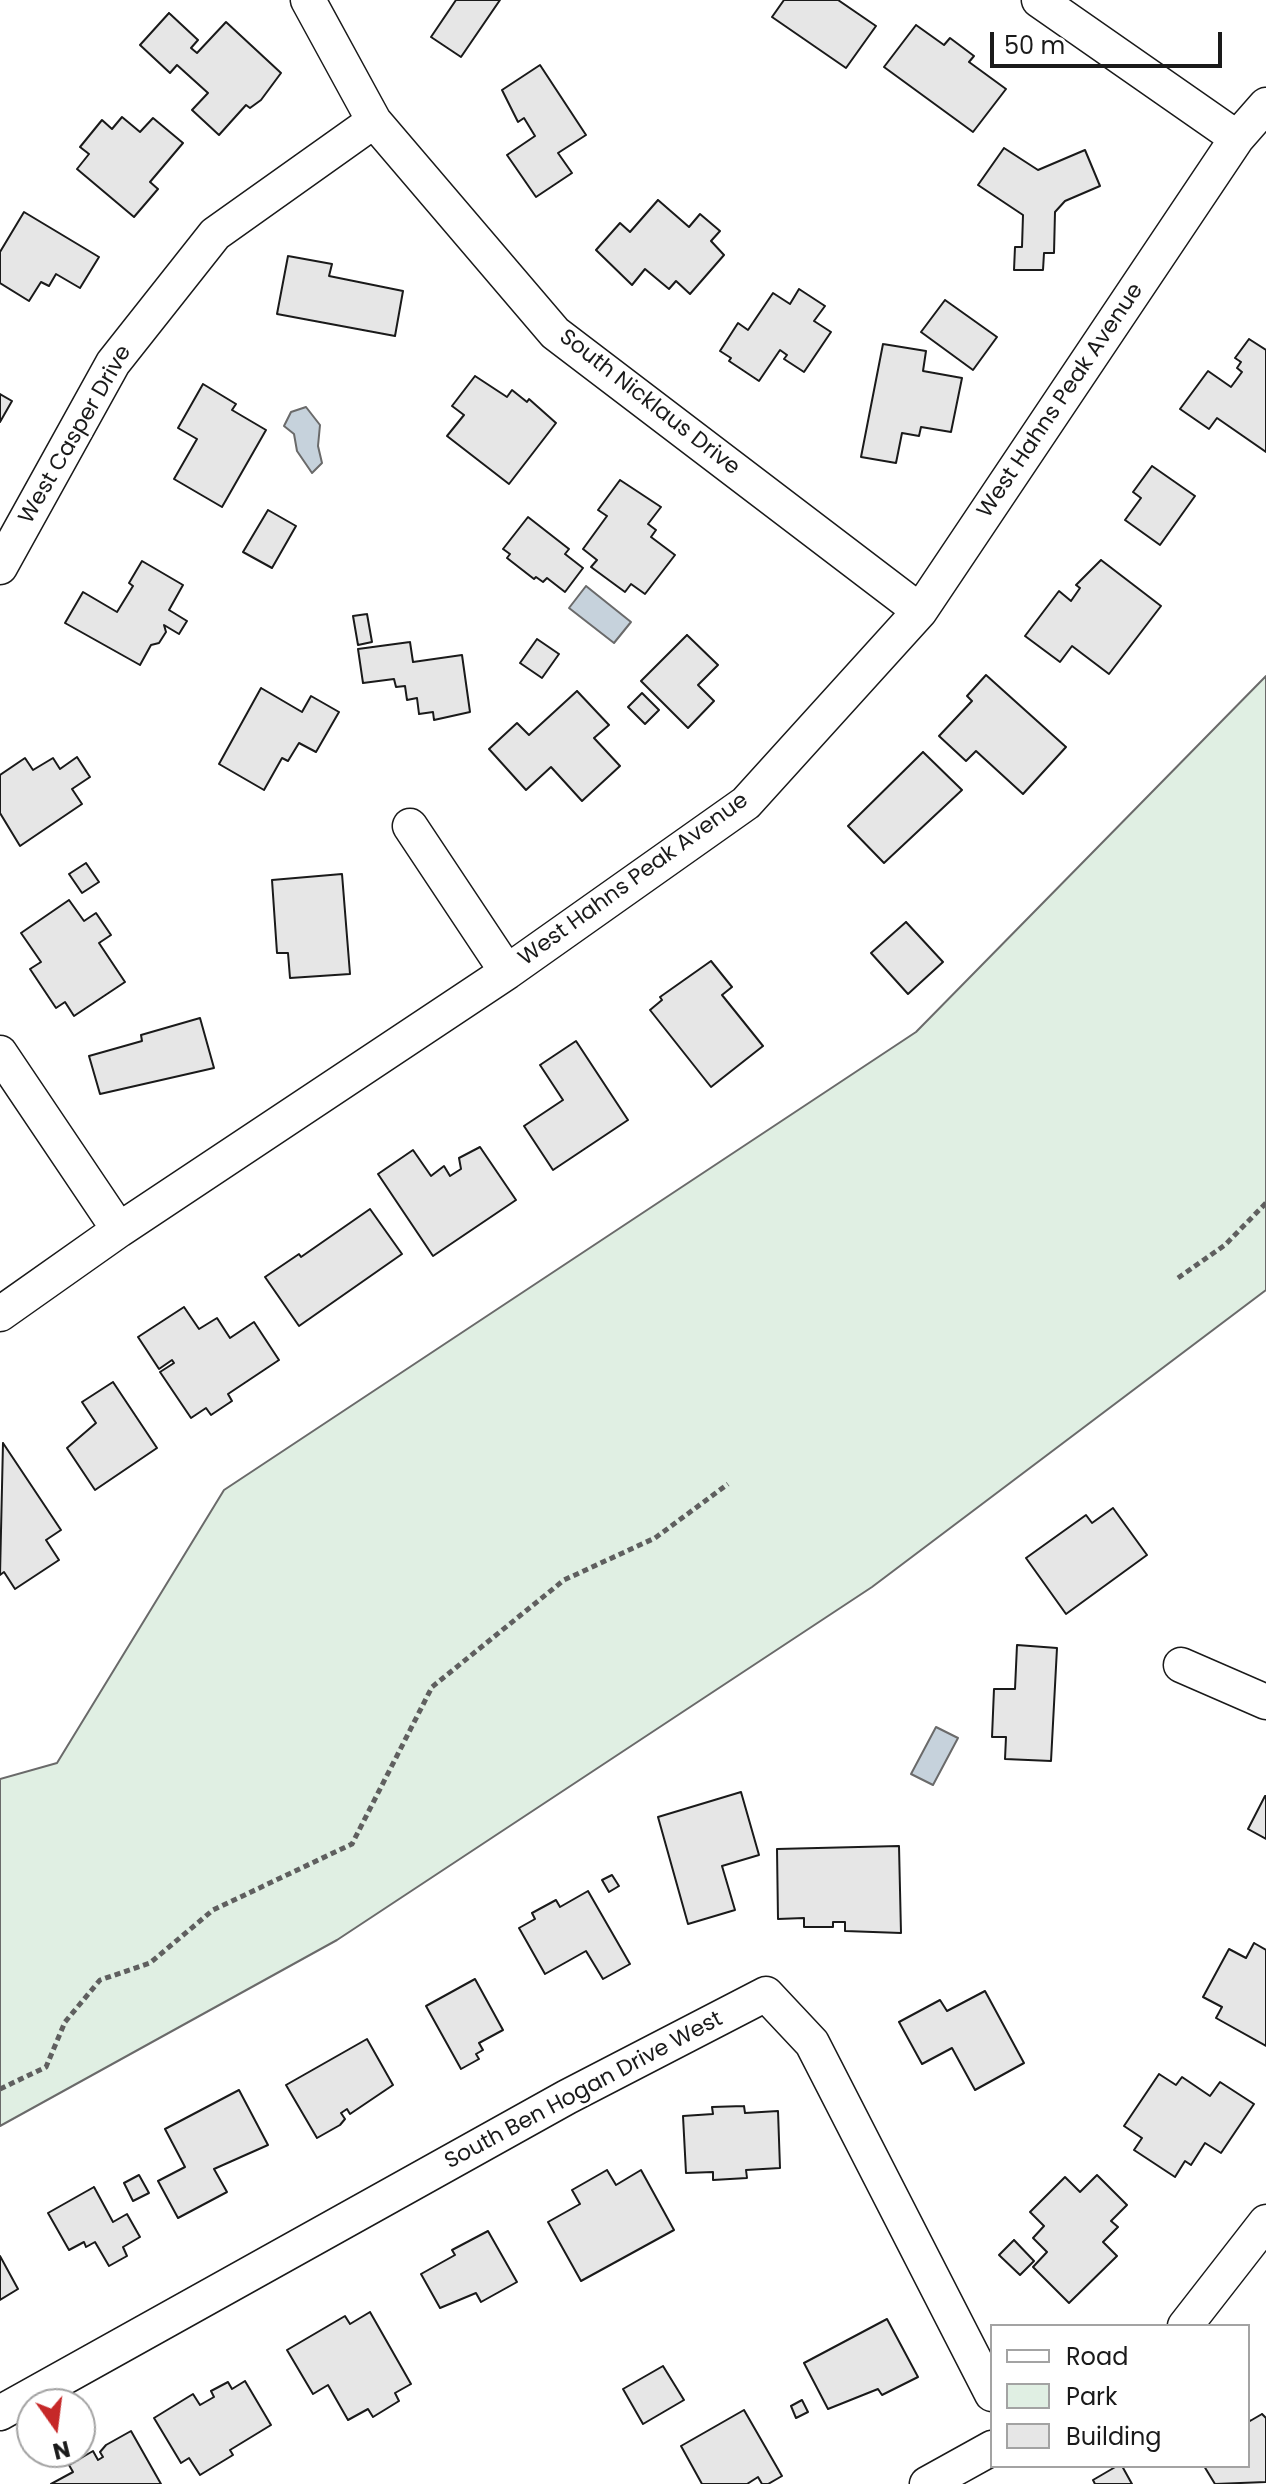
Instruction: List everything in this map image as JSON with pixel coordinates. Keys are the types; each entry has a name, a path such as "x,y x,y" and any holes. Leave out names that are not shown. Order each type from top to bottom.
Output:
{"street":[{"name":"South Nicklaus Drive","path":"308,0 374,121 555,333 920,611"},
{"path":"1039,0 1237,138"},
{"name":"West Hahns Peak Avenue","path":"0,1314 119,1230 507,972 746,803 920,611 1237,138 1266,105"},
{"name":"West Casper Drive","path":"0,567 113,363 215,234 374,121"},
{"path":"410,826 507,972"},
{"path":"0,1053 119,1230"},
{"path":"1181,1665 1266,1702"},
{"name":"South Ben Hogan Drive West","path":"0,2413 567,2097 766,1994 812,2043 990,2390"},
{"path":"1187,2324 1266,2222"},
{"path":"927,2484 990,2449"}],"path":[{"path":"1178,1278 1225,1245 1266,1203"},
{"path":"0,2089 46,2067 65,2022 100,1980 150,1963 213,1910 352,1844 432,1687 564,1580 655,1538 728,1484"}],"green space":[{"path":"1266,676 1266,1290 872,1587 337,1940 0,2126 0,1779 57,1763 224,1490 916,1032"}],"shaded area":[{"path":"306,407 320,425 318,446 322,463 312,473 297,451 294,434 284,426 291,412"},
{"path":"586,586 631,622 614,643 569,608"},
{"path":"936,1727 958,1738 933,1785 911,1774"}],"building":[{"path":"456,0 500,0 461,57 431,37"},
{"path":"784,0 838,0 876,26 846,68 772,17"},
{"path":"169,13 198,40 191,48 197,53 226,22 281,73 261,100 250,108 246,105 219,135 192,110 208,93 177,65 170,73 140,45"},
{"path":"916,25 944,45 950,38 974,56 969,62 1006,89 973,132 884,67"},
{"path":"540,65 586,135 558,153 572,173 536,197 507,155 535,136 524,118 518,122 502,90"},
{"path":"122,117 140,132 153,118 183,143 150,182 158,189 134,217 77,169 89,154 80,147 102,120 112,129"},
{"path":"1004,148 1038,170 1085,150 1100,186 1065,201 1055,212 1054,253 1044,253 1043,270 1014,270 1015,247 1022,247 1023,215 978,185"},
{"path":"658,200 689,227 700,214 720,231 711,241 724,255 690,294 676,281 669,289 645,269 632,285 596,250 620,223 630,232"},
{"path":"24,212 99,257 80,288 56,274 49,286 41,282 29,301 0,283 0,252"},
{"path":"288,256 332,264 329,276 403,291 395,336 277,314"},
{"path":"799,289 825,306 814,321 831,332 804,372 784,359 787,355 780,350 759,381 729,361 731,358 720,351 738,323 748,330 773,293 790,304"},
{"path":"945,300 997,337 973,370 921,332"},
{"path":"1249,339 1266,350 1266,452 1217,418 1209,429 1180,409 1208,371 1231,387 1242,372 1237,368 1241,362 1235,358"},
{"path":"883,344 926,351 923,371 962,378 951,432 921,427 919,436 902,433 896,463 861,457"},
{"path":"475,376 507,397 512,390 527,402 529,399 556,423 509,484 447,436 464,415 452,406"},
{"path":"203,384 236,404 232,410 266,430 222,507 174,479 197,439 178,428"},
{"path":"0,394 12,401 0,422"},
{"path":"1152,466 1195,496 1160,545 1125,520 1141,498 1133,492"},
{"path":"620,480 661,507 648,524 656,530 651,537 675,555 645,594 631,584 625,592 591,567 597,560 583,549 607,516 598,510"},
{"path":"268,510 296,526 272,568 243,552"},
{"path":"528,517 569,549 565,554 583,568 565,592 547,578 543,582 536,577 534,579 507,558 510,554 503,549"},
{"path":"1101,560 1161,606 1109,674 1072,646 1060,662 1025,636 1059,591 1071,601 1080,588 1076,585"},
{"path":"142,561 183,585 169,610 187,621 179,634 164,625 166,632 159,643 151,645 140,665 65,623 83,592 117,612 133,586 129,583"},
{"path":"367,614 372,642 358,645 353,616"},
{"path":"687,635 718,665 698,685 714,701 688,728 641,681"},
{"path":"537,639 559,654 542,678 520,663"},
{"path":"410,642 413,662 462,655 470,712 434,720 433,712 419,714 417,698 407,700 405,686 396,687 394,679 363,683 358,649"},
{"path":"986,675 1066,747 1023,794 976,751 966,761 939,736 972,701 967,696"},
{"path":"261,688 302,712 311,696 339,712 316,752 299,743 288,761 282,758 264,790 219,764"},
{"path":"577,691 609,725 594,738 620,766 582,801 551,767 526,790 489,749 517,723 529,735"},
{"path":"642,693 659,710 645,724 628,707"},
{"path":"923,752 962,790 884,863 848,826"},
{"path":"77,757 90,777 72,789 82,804 20,846 0,813 0,775 25,758 33,770 53,758 60,769"},
{"path":"86,863 99,882 82,893 69,874"},
{"path":"342,874 350,974 290,978 288,953 277,953 272,880"},
{"path":"69,900 84,921 96,913 111,935 99,943 125,982 74,1016 65,1002 56,1008 30,969 41,962 21,933"},
{"path":"906,922 943,962 908,994 871,953"},
{"path":"711,961 732,987 722,995 763,1046 711,1087 650,1010 662,1000 660,997"},
{"path":"200,1018 214,1068 100,1094 89,1056 142,1041 141,1035"},
{"path":"576,1041 628,1120 553,1170 524,1126 563,1100 540,1065"},
{"path":"480,1147 516,1200 433,1256 378,1174 413,1150 431,1176 444,1166 450,1176 461,1169 459,1158"},
{"path":"370,1209 402,1254 299,1326 265,1277 299,1254 301,1257"},
{"path":"184,1307 199,1329 217,1318 230,1338 254,1322 279,1360 228,1394 232,1401 211,1415 206,1408 191,1418 160,1372 174,1363 172,1360 159,1369 138,1337"},
{"path":"113,1382 157,1448 95,1490 67,1448 96,1423 82,1402"},
{"path":"3,1443 61,1530 46,1540 59,1560 15,1589 4,1572 0,1575"},
{"path":"1113,1508 1147,1555 1066,1614 1026,1558 1086,1515 1092,1523"},
{"path":"1017,1645 1057,1648 1051,1761 1005,1759 1006,1737 992,1737 994,1689 1015,1689"},
{"path":"741,1792 759,1855 722,1866 735,1910 688,1924 658,1817"},
{"path":"1266,1796 1266,1839 1248,1829"},
{"path":"899,1846 901,1933 845,1931 845,1922 833,1922 833,1927 804,1927 804,1918 778,1919 777,1849"},
{"path":"612,1875 619,1886 609,1892 602,1880"},
{"path":"588,1891 630,1964 603,1979 586,1951 545,1974 519,1928 535,1919 532,1913 556,1900 560,1907"},
{"path":"1254,1943 1266,1950 1266,2046 1216,2018 1222,2007 1203,1997 1229,1949 1246,1958"},
{"path":"475,1979 503,2030 479,2043 483,2050 476,2054 479,2059 461,2069 426,2006"},
{"path":"985,1991 1024,2063 975,2090 952,2048 922,2064 899,2022 940,2000 947,2011"},
{"path":"367,2039 393,2085 350,2114 347,2109 341,2113 345,2119 340,2125 317,2138 286,2085"},
{"path":"1159,2074 1176,2085 1182,2077 1210,2096 1220,2082 1254,2104 1221,2153 1205,2143 1191,2165 1185,2161 1175,2177 1134,2150 1142,2138 1124,2126"},
{"path":"239,2090 268,2145 214,2169 227,2192 178,2218 158,2181 185,2167 165,2129"},
{"path":"744,2106 745,2113 778,2111 780,2168 746,2170 747,2178 713,2180 713,2172 686,2173 683,2116 713,2114 712,2107"},
{"path":"607,2170 616,2185 641,2170 674,2230 581,2281 548,2222 580,2204 572,2190"},
{"path":"139,2175 149,2193 133,2201 124,2183"},
{"path":"1097,2175 1127,2205 1111,2221 1118,2227 1103,2242 1117,2256 1069,2303 1033,2267 1047,2252 1033,2238 1044,2226 1030,2212 1065,2177 1080,2192"},
{"path":"94,2187 113,2222 127,2214 140,2237 123,2247 127,2256 109,2266 95,2242 86,2247 84,2242 69,2250 48,2213"},
{"path":"488,2231 517,2282 481,2302 476,2293 440,2308 421,2274 455,2255 452,2250"},
{"path":"1014,2240 1034,2261 1020,2275 999,2255"},
{"path":"0,2256 18,2289 0,2300"},
{"path":"370,2312 411,2384 395,2393 399,2401 373,2417 368,2409 348,2420 328,2385 313,2394 287,2350 345,2316 350,2324"},
{"path":"887,2319 918,2377 882,2395 878,2389 828,2409 804,2363"},
{"path":"663,2366 684,2400 643,2424 623,2389"},
{"path":"245,2381 271,2425 230,2450 233,2455 200,2475 189,2458 181,2463 154,2418 193,2394 200,2405 214,2397 211,2391 228,2382 232,2389"},
{"path":"802,2400 808,2412 796,2418 791,2406"},
{"path":"744,2410 782,2476 768,2484 762,2484 758,2477 747,2484 702,2484 681,2446"},
{"path":"1262,2414 1266,2418 1266,2482 1215,2484 1205,2468 1250,2468 1250,2421"},
{"path":"131,2431 161,2484 51,2484 73,2472 71,2468 96,2468 96,2456 98,2460 103,2457 100,2452 106,2445"},
{"path":"1114,2468 1123,2468 1132,2484 1095,2484 1093,2480"}]}
